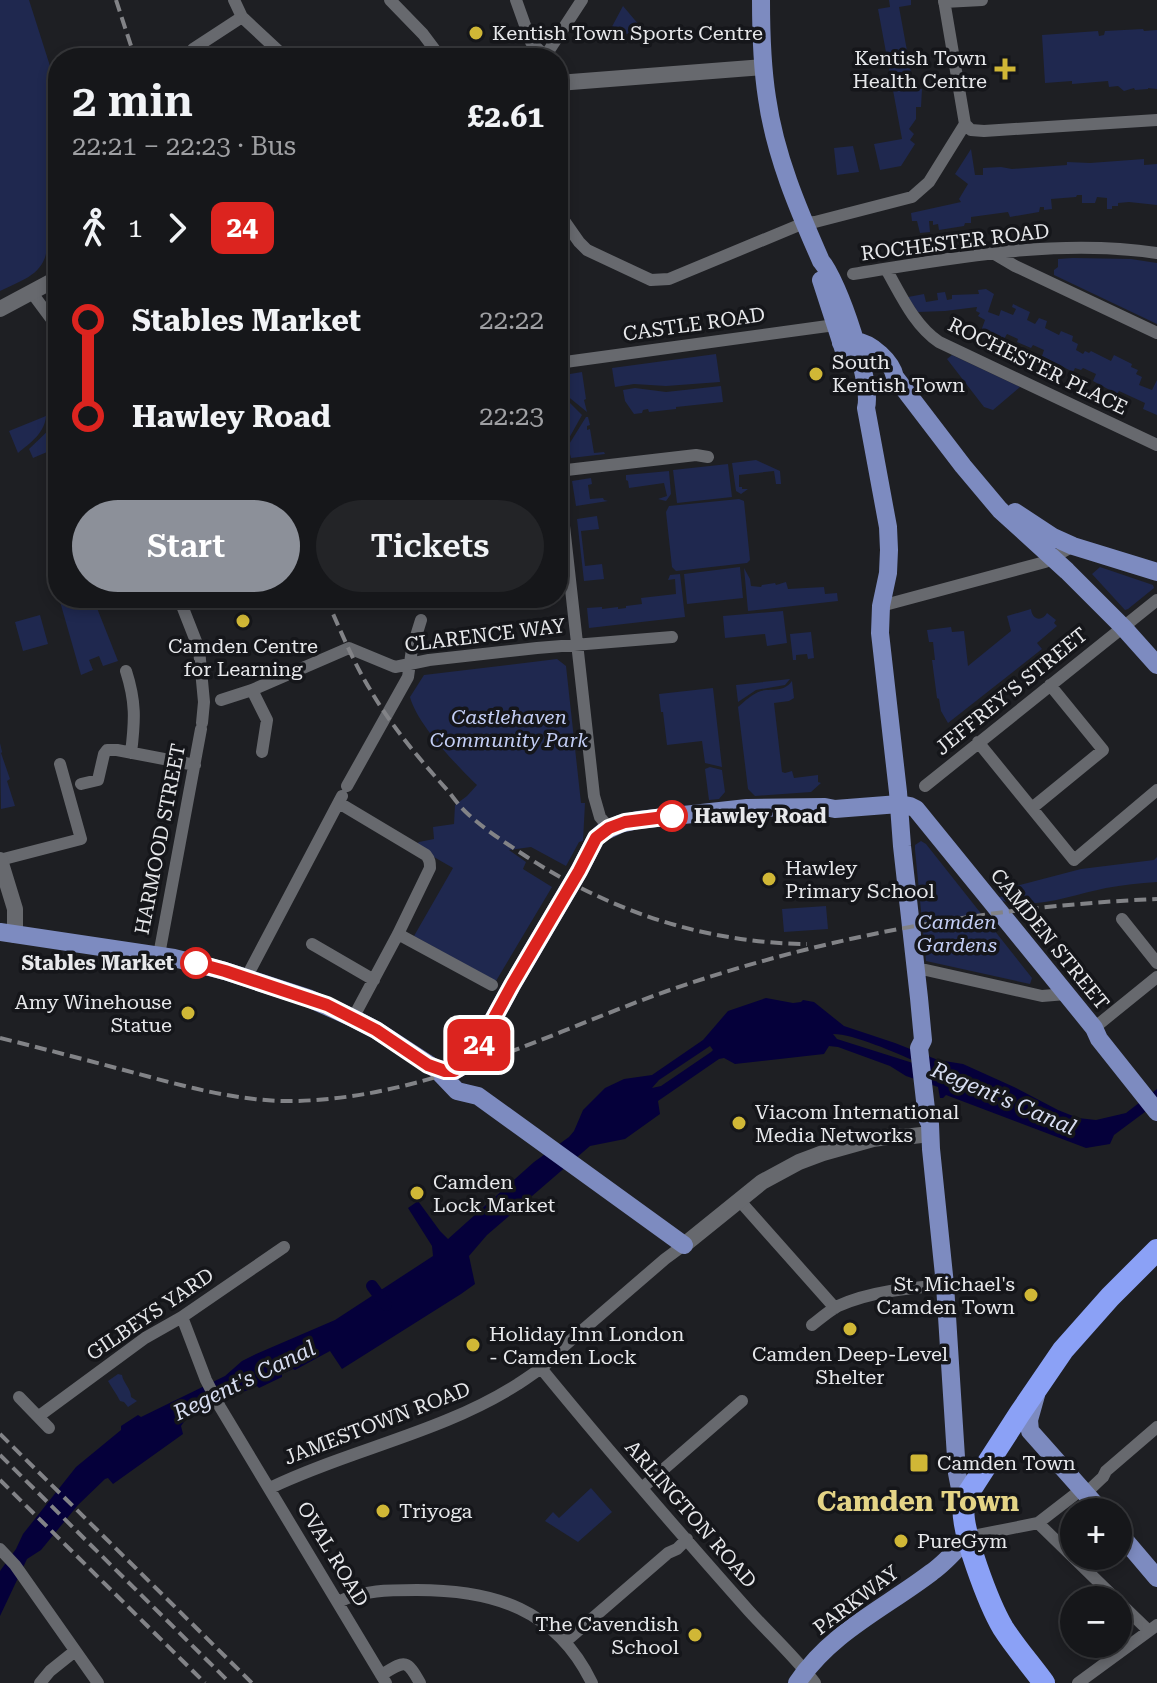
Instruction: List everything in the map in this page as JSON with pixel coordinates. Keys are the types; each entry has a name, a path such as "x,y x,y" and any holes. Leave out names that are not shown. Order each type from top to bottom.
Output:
{"highway":[{"path":"1044,1683 1004,1629 979,1572 968,1537 963,1504 1063,1350 1157,1250"}],"main road":[{"path":"761,0 764,67 772,126 804,223 821,261 828,269 847,343 869,398 866,408 888,527 888,573 881,606 882,662 917,970 923,1039 919,1048 928,1096 927,1118 945,1285 957,1473 963,1504"},
{"path":"847,343 895,377 1007,518 1053,557 1157,665"},
{"path":"994,501 1049,529 1073,546 1157,572"},
{"path":"684,1245 478,1096 466,1080 466,1064 579,873 596,838 609,828 630,821 729,810 835,809 899,804"},
{"name":"CAMDEN STREET","path":"899,804 916,809 1094,1028 1099,1039 1151,1104"},
{"path":"7,933 159,955 217,969 308,998 353,1018 436,1069 457,1091 478,1096"},
{"path":"436,1069 454,1071 466,1064"},
{"path":"1039,1387 1029,1420 1030,1431 1090,1498"},
{"name":"PARKWAY","path":"806,1679 828,1647 852,1626 931,1573 968,1537"},
{"path":"1132,1549 1157,1578"}],"street":[{"path":"234,0 242,17 275,48"},
{"path":"390,0 434,48"},
{"path":"516,0 531,42 536,48"},
{"path":"550,48 582,0"},
{"path":"982,0 944,1 965,124 971,130 1157,120"},
{"path":"195,48 242,17"},
{"path":"568,82 764,67"},
{"path":"568,226 587,250 637,274 657,280 669,279 804,223 912,197 929,182 965,124"},
{"name":"ROCHESTER ROAD","path":"853,274 993,253 1094,248 1157,253"},
{"path":"993,253 1157,333"},
{"name":"ROCHESTER PLACE","path":"886,269 913,315 939,342 1157,445"},
{"path":"0,309 48,284"},
{"path":"32,293 48,315"},
{"name":"CASTLE ROAD","path":"568,362 795,329 847,343"},
{"path":"568,471 696,455 708,457"},
{"path":"881,606 1043,562 1073,546"},
{"path":"568,558 594,796 597,810 609,828"},
{"name":"JEFFREY'S STREET","path":"925,786 1157,600"},
{"name":"HARMOOD STREET","path":"159,955 204,702 199,649 183,608"},
{"path":"246,978 408,677 421,620"},
{"name":"CLARENCE WAY","path":"221,700 252,690 349,648 395,667 429,660 578,643 604,644 672,637"},
{"path":"126,671 134,695 135,724 131,753"},
{"path":"1032,808 1103,750 1050,685"},
{"path":"252,690 267,720 262,752"},
{"path":"978,742 1074,860 1157,790"},
{"path":"81,784 98,780 107,750 195,765"},
{"path":"7,933 15,909 0,860 81,839 60,764"},
{"path":"343,795 430,859 430,868 353,1018"},
{"path":"1122,919 1157,963"},
{"path":"398,934 492,985"},
{"path":"312,944 374,980"},
{"path":"917,970 1042,996 1066,994"},
{"path":"1094,1028 1157,977"},
{"path":"684,1245 771,1176 799,1162 873,1139 904,1137 930,1129"},
{"path":"739,1200 835,1308"},
{"name":"JAMESTOWN ROAD","path":"270,1488 296,1475 418,1432 503,1393 540,1367 684,1245"},
{"name":"GILBEYS YARD","path":"39,1416 145,1338 182,1317 284,1247"},
{"path":"812,1325 835,1308 874,1295 945,1285"},
{"name":"OVAL ROAD","path":"182,1317 207,1383 220,1407 383,1679"},
{"name":"ARLINGTON ROAD","path":"540,1367 806,1679"},
{"path":"19,1397 49,1428"},
{"path":"642,1488 742,1401"},
{"path":"968,1537 1038,1523 1103,1477 1157,1427"},
{"path":"1038,1523 1103,1586"},
{"path":"565,1642 687,1539"},
{"path":"2,1550 98,1683"},
{"path":"338,1602 379,1590 437,1590 497,1599 520,1608 548,1626 578,1658 592,1683"},
{"path":"1078,1683 1153,1628 1132,1611"},
{"path":"40,1683 75,1651"},
{"path":"383,1679 395,1666 404,1664 410,1667 420,1683"}],"green space":[{"path":"0,0 29,0 48,60 48,247 37,271 0,291"},
{"path":"889,0 911,0 911,5 899,7 914,89 922,89 921,107 916,107 916,119 909,129 914,134 910,140 915,144 901,166 880,170 874,144 902,139 878,9 890,7"},
{"path":"623,6 645,32 607,36"},
{"path":"1157,30 1157,89 1124,91 1118,86 1109,87 1108,81 1045,83 1042,35 1098,31 1099,36 1104,35 1105,31"},
{"path":"853,146 859,172 837,175 834,148"},
{"path":"971,149 975,175 983,175 983,168 1012,169 1067,165 1067,162 1144,159 1144,165 1157,164 1157,205 1129,202 1107,209 1107,198 1097,197 1095,203 1082,203 1082,195 1077,195 1051,199 1052,209 1040,207 1039,212 1010,217 1008,212 971,217 971,223 964,226 939,230 938,224 933,225 933,221 929,221 930,232 920,233 911,213 961,202 959,199 968,184 955,174"},
{"path":"1058,259 1131,259 1157,263 1157,324 1054,275"},
{"path":"986,289 994,294 988,312 999,316 1001,310 1013,315 1016,309 1012,307 1013,304 1030,312 1027,320 1035,324 1039,318 1047,321 1045,328 1059,335 1061,331 1073,336 1072,341 1078,344 1076,350 1083,354 1091,351 1111,361 1114,355 1132,364 1131,367 1138,370 1136,374 1142,377 1139,385 1152,390 1157,380 1157,415 1143,409 1145,403 1119,391 1117,394 1093,381 1096,374 1083,368 1075,368 1073,372 1042,356 1044,350 1017,342 1018,339 1007,334 1003,341 981,331 985,320 978,316 977,307 918,312 908,297 924,294 926,302 938,300 937,293 945,292 947,300 952,299 952,295 979,294 978,290"},
{"path":"716,354 720,382 615,387 612,368"},
{"path":"952,355 1020,387 993,410 984,407 947,359"},
{"path":"582,372 587,412 568,397 568,374"},
{"path":"721,386 723,402 649,412 648,409 634,414 625,401 623,390 635,388 666,392"},
{"path":"568,401 582,415 568,440"},
{"path":"46,416 40,433 18,453 9,431"},
{"path":"586,417 594,453 605,454 571,458 568,446"},
{"path":"48,431 48,454 47,452 33,458 29,449"},
{"path":"756,460 780,471 781,484 776,484 774,471 739,475 739,487 748,489 741,494 736,491 732,463"},
{"path":"728,464 732,497 677,503 673,470"},
{"path":"669,471 671,494 666,501 658,499 667,496 664,483 629,488 626,480 626,475"},
{"path":"591,478 592,484 588,485 590,499 603,498 608,501 576,506 572,481"},
{"path":"744,501 750,560 747,563 676,571 672,567 666,512 669,506"},
{"path":"597,516 599,529 581,531 585,566 602,564 604,579 584,581 577,519"},
{"path":"740,567 743,598 687,604 684,574"},
{"path":"1100,567 1153,585 1154,588 1125,610 1092,574"},
{"path":"744,568 751,586 786,582 788,589 824,587 825,594 837,593 838,601 748,611"},
{"path":"680,574 685,617 589,628 587,608 626,608 642,604 641,598 676,594 675,579 668,580 670,575"},
{"path":"62,608 97,608 118,661 103,666 99,656 89,660 93,670 81,675"},
{"path":"1031,609 1033,616 1043,618 1047,613 1056,620 1054,623 1057,626 1037,643 1042,649 948,723 937,698 933,642 929,642 927,630 951,627 952,632 964,631 968,666 1011,631 1007,616"},
{"path":"783,611 787,643 767,646 765,634 725,638 723,616"},
{"path":"40,615 48,644 23,651 15,622"},
{"path":"811,632 814,658 808,659 807,654 796,655 796,660 793,660 790,634"},
{"name":"Castlehaven Community Park","path":"557,659 566,666 581,803 585,803 583,841 579,842 566,866 531,847 509,850 526,862 523,869 552,887 496,981 414,936 453,868 416,845 434,839 433,827 454,824 455,805 477,785 429,732 410,697 424,675"},
{"path":"790,679 785,685 756,690 738,702 736,685"},
{"path":"792,681 794,698 774,703 782,772 792,771 794,778 818,775 818,782 821,783 811,792 755,796 748,789 738,707 758,692 781,689"},
{"path":"713,688 722,767 705,763 702,741 667,745 661,712 659,694"},
{"path":"0,743 15,806 1,809"},
{"path":"705,769 722,770 725,792 719,799 709,800"},
{"name":"Camden Gardens","path":"921,841 1032,978 1030,984 926,961 915,850 915,845"},
{"path":"1157,857 1157,882 1106,888 1035,903 1021,904 994,898 1005,896 1001,890 1081,869 1154,860"},
{"path":"826,906 828,929 784,932 782,909"},
{"path":"118,1374 122,1375 131,1397 137,1401 128,1407 120,1401 108,1381"},
{"path":"591,1488 612,1512 578,1542 545,1521 553,1512 559,1518"}],"water":[{"name":"Regent's Canal","path":"766,998 793,1003 803,1000 814,1002 844,1026 938,1060 963,1064 1078,1118 1096,1120 1126,1113 1157,1089 1157,1103 1114,1135 1110,1144 1086,1148 946,1095 940,1098 938,1087 838,1047 829,1046 824,1054 735,1064 724,1058 719,1059 658,1101 660,1114 625,1139 590,1146 487,1235 469,1256 475,1284 461,1294 342,1369 330,1351 259,1388 257,1386 196,1410 191,1409 181,1426 183,1434 113,1484 108,1478 105,1479 78,1505 41,1550 27,1559 0,1616 0,1571 23,1534 76,1467 121,1430 121,1426 138,1415 141,1417 225,1376 256,1354 335,1320 433,1256 432,1246 408,1208 418,1201 448,1239 534,1162 569,1137 583,1110 605,1088 624,1079 652,1075 703,1040 728,1011","holes":["833,1034 863,1040 917,1062 837,1039","710,1046 711,1052 661,1086 652,1088"]}],"waterway":[{"path":"372,1286 386,1305"}],"railway":[{"path":"116,0 132,48"},
{"path":"331,608 358,669 388,718 461,807 490,832 592,894 661,921 733,938 807,944"},
{"path":"0,1038 214,1093 275,1101 345,1097 440,1076 670,990 849,939 1033,909 1157,899"},
{"path":"0,1434 252,1683"},
{"path":"0,1455 230,1683"},
{"path":"0,1480 205,1683"}],"bus line":[{"name":"24","path":"196,963 327,1005 376,1030 428,1065 454,1071 466,1064 482,1040 596,838 609,828 625,822 672,816"}],"place":[{"name":"Kentish Town Sports Centre","path":"476,33"},
{"name":"Kentish Town Health Centre","path":"1005,69"},
{"name":"South Kentish Town","path":"816,374"},
{"name":"Camden Centre for Learning","path":"243,621"},
{"name":"Hawley Road","path":"672,816"},
{"name":"Hawley Primary School","path":"769,879"},
{"name":"Stables Market","path":"196,963"},
{"name":"Amy Winehouse Statue","path":"188,1013"},
{"name":"Viacom International Media Networks","path":"739,1123"},
{"name":"Camden Lock Market","path":"417,1193"},
{"name":"St. Michael's Camden Town","path":"1031,1295"},
{"name":"Camden Deep-Level Shelter","path":"850,1329"},
{"name":"Holiday Inn London - Camden Lock","path":"473,1345"},
{"name":"Camden Town","path":"919,1463"},
{"name":"Triyoga","path":"383,1511"},
{"name":"PureGym","path":"901,1541"},
{"name":"The Cavendish School","path":"695,1635"}],"district":[{"name":"Camden Town","path":"918,1501"}]}
